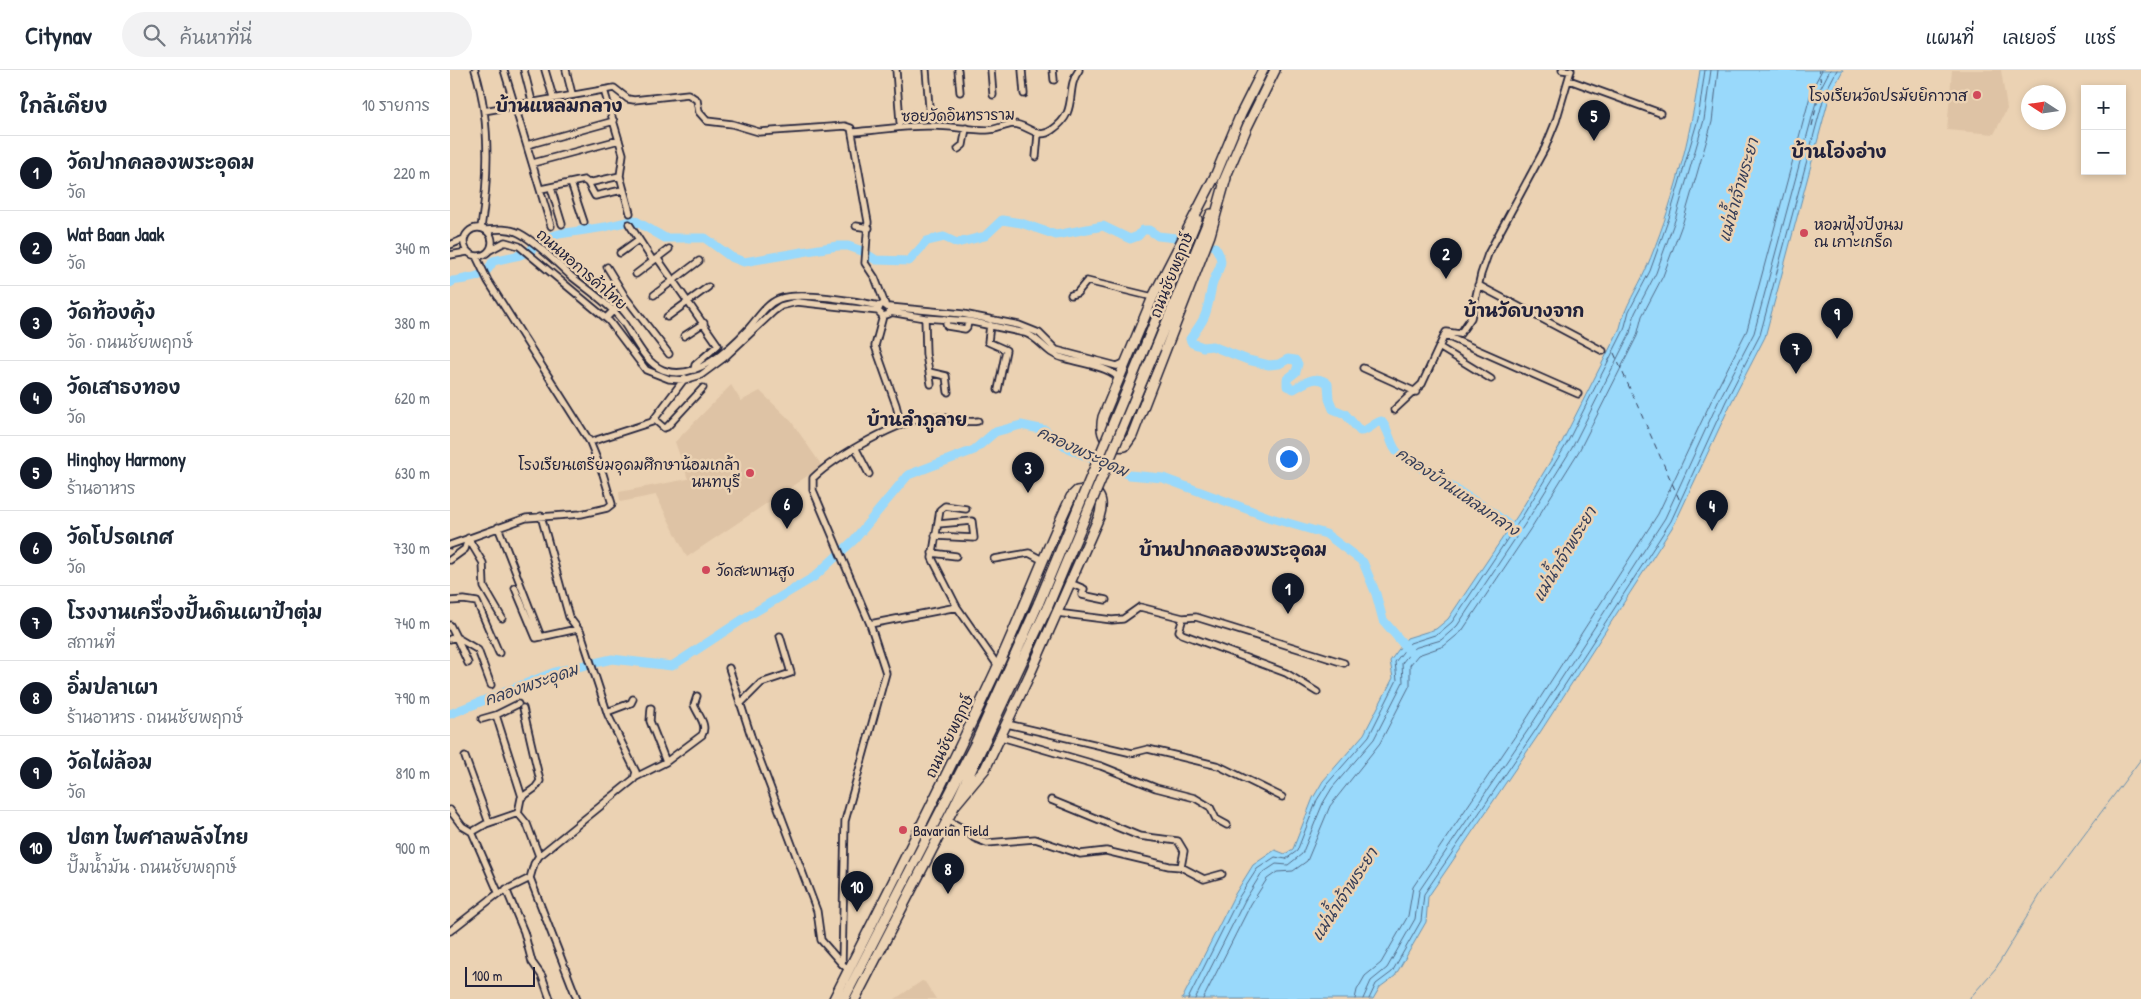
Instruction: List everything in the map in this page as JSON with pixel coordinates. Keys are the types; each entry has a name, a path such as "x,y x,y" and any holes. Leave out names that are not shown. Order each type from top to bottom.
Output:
{"main road":[{"name":"ถนนชัยพฤกษ์","path":"855,999 955,805 1048,606 1246,127 1275,70"},
{"name":"ถนนชัยพฤกษ์","path":"844,999 993,705 1039,602 1216,174 1262,71"},
{"path":"1216,174 1153,296 1102,427 1106,442 1118,447 1128,442 1167,347 1210,235 1226,178"},
{"name":"ถนนชัยพฤกษ์","path":"834,999 846,967 892,887 908,848 998,666 1071,497 1082,489 1094,490 1101,501 1100,512 1057,613 985,769 955,805"},
{"path":"892,887 928,834"}],"street":[{"path":"450,256 467,252 476,256 484,255 490,250 491,237 483,229 487,153 484,110 475,70"},
{"path":"504,70 551,226"},
{"path":"524,70 532,101"},
{"path":"545,70 553,97"},
{"path":"566,70 572,94"},
{"path":"896,70 900,122"},
{"path":"926,70 930,118"},
{"path":"958,70 960,92"},
{"path":"991,70 993,95"},
{"path":"1022,70 1024,94"},
{"path":"1053,70 1054,80"},
{"path":"1036,157 1038,134 1053,130 1070,109 1073,81 1079,70"},
{"path":"1444,334 1446,332 1460,334 1469,323 1478,285 1494,242 1545,148 1571,71 1562,70"},
{"path":"1569,80 1660,113"},
{"name":"ซอยวัดอินทราราม","path":"604,90 616,89 634,100 688,94 694,96 702,118 706,121 732,124 759,132 845,126 852,128 853,132 933,126 988,130 1016,124 1038,134"},
{"path":"484,110 604,90 623,154 620,176 622,190 630,213"},
{"path":"526,145 614,122"},
{"path":"958,149 963,145 966,128"},
{"path":"853,132 869,228 865,263 875,278 884,308 875,346 896,405 901,425"},
{"path":"533,163 619,140"},
{"path":"588,183 620,176"},
{"path":"541,189 584,180 588,183 595,196 622,190"},
{"path":"571,182 584,222"},
{"path":"551,188 562,224"},
{"path":"629,224 638,240 673,279 722,351"},
{"path":"856,226 869,228"},
{"path":"450,245 464,239 469,232 483,229"},
{"name":"ถนนหอการค้าไทย","path":"483,229 503,229 524,237 542,251 614,310 652,365 664,370 686,373 694,370 722,351 748,329 771,303 787,297 817,298 884,308 924,318 968,321 990,325 1030,335 1053,355 1117,366 1126,362"},
{"path":"464,239 467,252"},
{"path":"620,253 638,240"},
{"name":"ถนนหอการค้าไทย","path":"490,250 505,242 519,246 606,318 617,329 646,370 669,380 684,380 701,375 724,358 781,306 797,302 963,314 1018,325 1039,333 1056,350 1113,372 1119,380"},
{"path":"636,274 669,249"},
{"path":"450,545 526,518 581,514 607,508 612,504 603,474 590,442 488,281 476,256"},
{"path":"654,295 699,261"},
{"path":"607,267 626,298 669,354"},
{"path":"1071,295 1077,293 1087,281 1153,296"},
{"path":"574,292 580,284"},
{"path":"1478,285 1603,351"},
{"path":"667,317 708,287"},
{"path":"606,318 626,298"},
{"path":"924,318 931,384"},
{"path":"684,336 704,323"},
{"path":"990,325 988,342 1006,350 998,390"},
{"path":"1394,410 1416,392 1444,334"},
{"path":"1444,334 1578,394"},
{"path":"694,370 695,365 718,345"},
{"path":"1439,347 1490,379"},
{"path":"1364,368 1416,392"},
{"path":"929,372 946,376 948,392"},
{"path":"590,442 655,420 684,380 686,373"},
{"path":"655,420 664,428 667,427 702,388"},
{"path":"846,967 846,816 886,672 870,624 813,490 813,478 821,470 877,435 901,425 930,417 960,422 978,421"},
{"path":"856,449 869,474"},
{"path":"966,508 945,506 940,510 932,554 957,607 998,666"},
{"path":"541,516 568,617 577,628 586,647 607,712 635,767 636,778"},
{"path":"935,536 974,538 972,521 938,524"},
{"path":"498,527 541,637"},
{"path":"450,560 465,549 467,539"},
{"path":"467,539 483,563 484,587 502,618"},
{"path":"994,558 1029,553 1044,561"},
{"path":"932,554 956,556"},
{"path":"1070,583 1084,589 1082,595 1106,600"},
{"path":"515,588 535,637 577,628"},
{"path":"450,601 464,600 477,602 499,653"},
{"path":"870,624 957,607"},
{"path":"1057,613 1119,620 1140,607 1183,618 1196,617 1292,645 1344,663"},
{"path":"1183,618 1179,630 1187,636 1286,673 1317,692"},
{"path":"450,625 453,638 468,664"},
{"path":"740,704 761,683 791,672 780,636"},
{"path":"453,638 478,650 491,685"},
{"path":"730,668 740,704 817,911 821,940 846,967"},
{"path":"577,999 530,878 534,864 539,856 636,778 666,762 696,741 704,731 694,705 697,696"},
{"path":"607,712 631,703 633,700"},
{"path":"482,719 521,706 540,781 536,788 522,796 518,804 518,813 528,824 539,856"},
{"path":"651,708 650,721 666,762"},
{"path":"496,715 522,796"},
{"path":"1007,724 1132,753 1148,749 1219,766 1282,797"},
{"path":"1001,737 1101,766 1156,788 1195,798 1210,807 1214,816 1227,825"},
{"path":"465,757 489,823"},
{"path":"1051,800 1139,836 1178,842 1184,851 1181,867"},
{"path":"450,810 462,826 472,832 499,894"},
{"path":"472,832 489,823 518,813"},
{"path":"947,820 964,829 974,838 987,843 1035,840 1075,853 1106,851 1169,866 1181,867 1204,879 1222,874"},
{"path":"450,931 506,889 530,878"},
{"path":"506,889 524,932 532,962 542,976 550,999"}],"shaded area":[{"name":"โรงเรียนวัดปรมัยยิกาวาส","path":"1952,70 2001,70 2007,109 1994,134 1947,130"},
{"name":"โรงเรียนเตรียมอุดมศึกษาน้อมเกล้า นนทบุรี","path":"731,385 741,401 760,391 791,421 822,466 687,557 656,495 620,502 619,492 688,479 675,442"},
{"path":"922,981 925,982 936,999 895,999"}],"water":[{"name":"แม่น้ำเจ้าพระยา","path":"1700,70 1843,70 1830,94 1765,337 1731,403 1675,523 1539,734 1428,897 1426,922 1395,976 1380,987 1373,999 1182,999 1235,894 1253,865 1275,850 1285,854 1293,849 1313,798 1323,781 1364,734 1393,678 1390,661 1407,638 1436,629 1448,619 1518,515 1562,442 1620,328 1625,312 1643,277 1655,246 1672,197 1686,146"}],"waterway":[{"name":"คลองบ้านแหลมกลาง","path":"450,283 482,274 490,267 493,261 520,255 531,250 542,239 634,220 665,238 705,238 731,257 744,262 837,246 848,246 862,251 876,260 909,261 927,241 944,237 957,243 985,236 1002,220 1021,223 1056,235 1103,226 1130,239 1138,236 1143,230 1149,230 1158,236 1176,238"},
{"name":"คลองบ้านแหลมกลาง","path":"1215,247 1219,253 1221,263 1214,280 1206,314 1190,339 1192,343 1203,347 1212,346 1248,360 1269,365 1279,364 1288,359 1295,360 1298,364 1296,372 1287,379 1287,386 1294,389 1311,380 1324,381 1328,384 1329,399 1333,409 1345,414 1360,431 1366,430 1381,421 1387,429 1396,451 1400,455 1491,511 1520,534"},
{"name":"คลองพระอุดม","path":"450,714 555,672 612,659 672,666 748,616 814,577 854,540 908,475 974,450 995,432 1021,425 1045,430 1065,447 1129,475 1163,478 1271,518 1326,534 1363,562 1376,594 1383,620 1410,652"},
{"path":"1969,999 1996,968 2043,890 2141,759"}],"ferry route":[{"path":"1812,126 1821,85 1819,70"},
{"path":"1614,353 1680,501"}],"place":[{"name":"โรงเรียนวัดปรมัยยิกาวาส","path":"1977,95"},
{"name":"Hinghoy Harmony","path":"1594,141"},
{"name":"หอมฟุ้งปังนม ณ เกาะเกร็ด","path":"1804,233"},
{"name":"Wat Baan Jaak","path":"1446,279"},
{"name":"วัดไผ่ล้อม","path":"1837,339"},
{"name":"โรงงานเครื่องปั้นดินเผาป้าตุ่ม","path":"1796,374"},
{"name":"โรงเรียนเตรียมอุดมศึกษาน้อมเกล้า นนทบุรี","path":"750,473"},
{"name":"วัดท้องคุ้ง","path":"1028,493"},
{"name":"วัดโปรดเกศ","path":"787,529"},
{"name":"วัดเสาธงทอง","path":"1712,531"},
{"name":"วัดสะพานสูง","path":"706,570"},
{"name":"วัดปากคลองพระอุดม","path":"1288,614"},
{"name":"Bavarian Field","path":"903,830"},
{"name":"อิ่มปลาเผา","path":"948,894"},
{"name":"ปตท ไพศาลพลังไทย","path":"857,912"}],"district":[{"name":"บ้านแหลมกลาง","path":"559,105"},
{"name":"บ้านโอ่งอ่าง","path":"1839,151"},
{"name":"บ้านวัดบางจาก","path":"1524,310"},
{"name":"บ้านลำภูลาย","path":"917,419"},
{"name":"บ้านปากคลองพระอุดม","path":"1233,549"}]}
